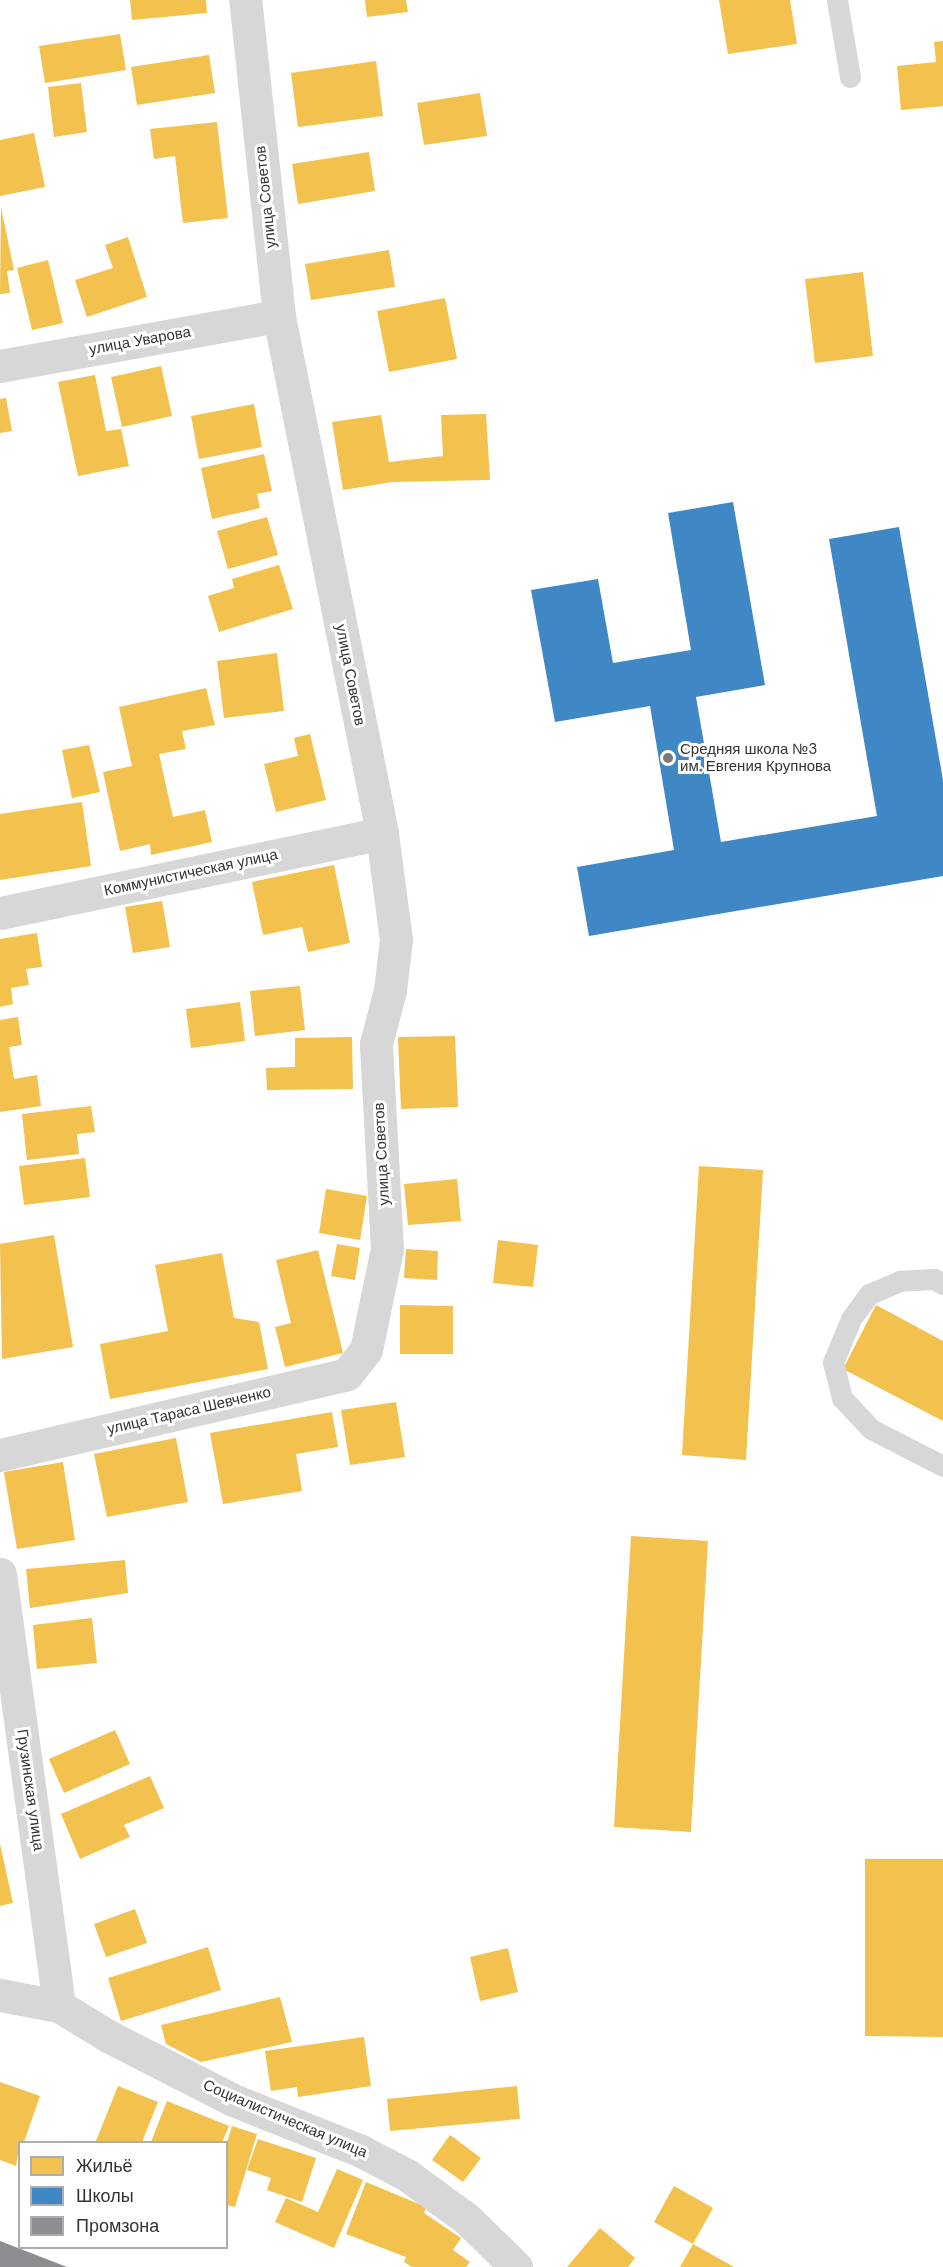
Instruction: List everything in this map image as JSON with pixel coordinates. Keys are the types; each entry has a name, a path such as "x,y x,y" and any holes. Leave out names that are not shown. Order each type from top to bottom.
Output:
{"street":[{"name":"улица Советов","path":"245,0 279,316 382,833 396,940 390,990 376,1044 387,1249 366,1350"},
{"name":"улица Уварова","path":"0,366 279,316"},
{"name":"Коммунистическая улица","path":"0,913 382,833"},
{"name":"улица Тараса Шевченко","path":"0,1455 347,1374 366,1350"},
{"name":"Грузинская улица","path":"0,1574 59,2006"},
{"name":"Социалистическая улица","path":"0,1995 59,2006 108,2036 233,2100 361,2151 407,2175 467,2219 516,2267"}],"lane":[{"path":"837,0 850,77"},
{"path":"943,1284 934,1279 900,1281 869,1294 851,1319 833,1362 842,1398 871,1429 943,1466"}],"building: Жильё":[{"path":"130,0 206,0 207,13 132,20"},
{"path":"365,0 406,0 408,12 367,17"},
{"path":"719,0 790,0 797,44 728,54"},
{"path":"120,34 126,70 45,83 39,46"},
{"path":"943,41 943,106 901,110 897,66 936,62 934,42"},
{"path":"209,55 215,93 137,105 131,67"},
{"path":"376,61 383,116 298,127 291,73"},
{"path":"81,83 87,132 54,137 48,87"},
{"path":"480,93 487,136 424,145 417,103"},
{"path":"217,122 228,218 183,223 175,156 154,159 150,129"},
{"path":"34,133 45,187 0,196 0,140"},
{"path":"369,152 375,191 298,204 292,164"},
{"path":"1,207 14,270 7,271 10,293 0,294"},
{"path":"128,237 147,297 87,317 75,280 113,268 105,245"},
{"path":"389,250 395,287 311,300 305,264"},
{"path":"48,260 63,323 32,330 17,268"},
{"path":"863,272 873,356 815,363 805,279"},
{"path":"445,298 457,359 389,372 377,311"},
{"path":"161,366 172,416 122,427 111,377"},
{"path":"95,375 106,431 121,429 129,466 78,476 58,382"},
{"path":"6,398 12,431 0,433 0,399"},
{"path":"254,404 262,447 199,459 191,416"},
{"path":"486,414 490,480 392,482 343,490 332,422 381,415 389,462 443,456 441,415"},
{"path":"264,454 272,491 257,494 260,508 212,519 201,468"},
{"path":"267,517 278,555 228,569 217,531"},
{"path":"279,565 293,609 219,632 208,596 234,588 232,579"},
{"path":"277,653 284,711 224,718 217,661"},
{"path":"206,688 215,725 182,731 186,749 159,754 173,817 205,810 212,842 151,855 150,844 120,851 103,772 132,766 119,707"},
{"path":"310,734 326,800 276,812 264,764 298,756 294,738"},
{"path":"89,745 100,792 72,798 62,750"},
{"path":"82,802 91,866 0,880 0,814"},
{"path":"334,865 350,943 308,952 302,927 263,935 252,882"},
{"path":"162,901 170,947 133,953 125,907"},
{"path":"37,933 42,967 26,969 29,985 11,988 13,1004 0,1007 0,939"},
{"path":"300,986 305,1030 255,1036 250,991"},
{"path":"240,1002 245,1041 191,1048 186,1009"},
{"path":"18,1017 22,1045 9,1047 14,1079 37,1075 41,1106 0,1112 0,1020"},
{"path":"455,1036 458,1107 401,1109 398,1037"},
{"path":"352,1037 353,1089 267,1090 266,1068 295,1067 295,1038"},
{"path":"91,1106 95,1132 77,1134 79,1154 27,1160 22,1114"},
{"path":"85,1158 90,1197 24,1205 19,1166"},
{"path":"699,1166 763,1170 746,1460 682,1455"},
{"path":"457,1179 461,1221 408,1225 404,1184"},
{"path":"326,1189 367,1196 360,1240 319,1233"},
{"path":"54,1235 73,1347 2,1359 0,1244"},
{"path":"498,1240 538,1245 533,1287 493,1283"},
{"path":"337,1244 360,1248 355,1280 331,1276"},
{"path":"406,1249 438,1251 437,1280 404,1278"},
{"path":"318,1250 343,1353 285,1367 275,1327 291,1323 276,1260"},
{"path":"222,1253 234,1318 259,1322 268,1369 110,1399 100,1344 168,1331 155,1265"},
{"path":"400,1305 453,1306 453,1354 400,1354"},
{"path":"876,1305 943,1341 943,1421 843,1369"},
{"path":"396,1402 405,1457 350,1465 341,1410"},
{"path":"332,1412 338,1447 296,1454 302,1491 223,1504 210,1433"},
{"path":"176,1438 188,1502 107,1517 94,1454"},
{"path":"63,1462 75,1540 17,1549 4,1472"},
{"path":"631,1536 708,1541 691,1832 614,1827"},
{"path":"125,1560 128,1593 30,1608 26,1569"},
{"path":"92,1618 97,1663 37,1669 33,1625"},
{"path":"115,1730 130,1764 64,1793 49,1759"},
{"path":"150,1776 164,1808 124,1825 130,1837 80,1859 61,1814"},
{"path":"0,1844 13,1903 0,1906"},
{"path":"865,1859 943,1859 943,2037 865,2036"},
{"path":"135,1909 147,1943 106,1957 94,1924"},
{"path":"208,1947 221,1990 121,2021 108,1978"},
{"path":"508,1948 518,1992 480,2001 470,1957"},
{"path":"280,1997 292,2042 201,2062 166,2044 161,2025"},
{"path":"364,2037 371,2086 298,2097 297,2087 271,2091 265,2051"},
{"path":"0,2082 40,2096 24,2141 18,2141 16,2166 0,2160"},
{"path":"118,2086 158,2102 142,2141 96,2141"},
{"path":"517,2086 520,2119 390,2131 387,2099"},
{"path":"167,2101 229,2126 222,2141 151,2141"},
{"path":"232,2126 257,2134 235,2207 228,2205 228,2141"},
{"path":"450,2135 481,2158 463,2182 432,2160"},
{"path":"258,2139 316,2158 302,2202 267,2190 271,2178 247,2170"},
{"path":"337,2169 363,2180 334,2248 275,2222 286,2198 318,2212"},
{"path":"366,2182 426,2207 424,2213 461,2238 453,2250 470,2262 466,2267 412,2267 404,2262 406,2257 346,2234"},
{"path":"674,2186 713,2208 693,2244 654,2222"},
{"path":"600,2228 635,2258 628,2267 567,2267"},
{"path":"693,2244 734,2267 680,2267"}],"building: Школы":[{"path":"733,502 765,685 696,697 721,842 877,816 829,539 899,527 943,780 943,876 589,936 577,867 674,850 650,706 555,722 531,590 598,579 613,663 691,650 668,513"}],"building: Промзона":[{"path":"0,2241 67,2267 0,2267"}],"place":[{"name":"Средняя школа №3 им. Евгения Крупнова","path":"668,758"}]}
